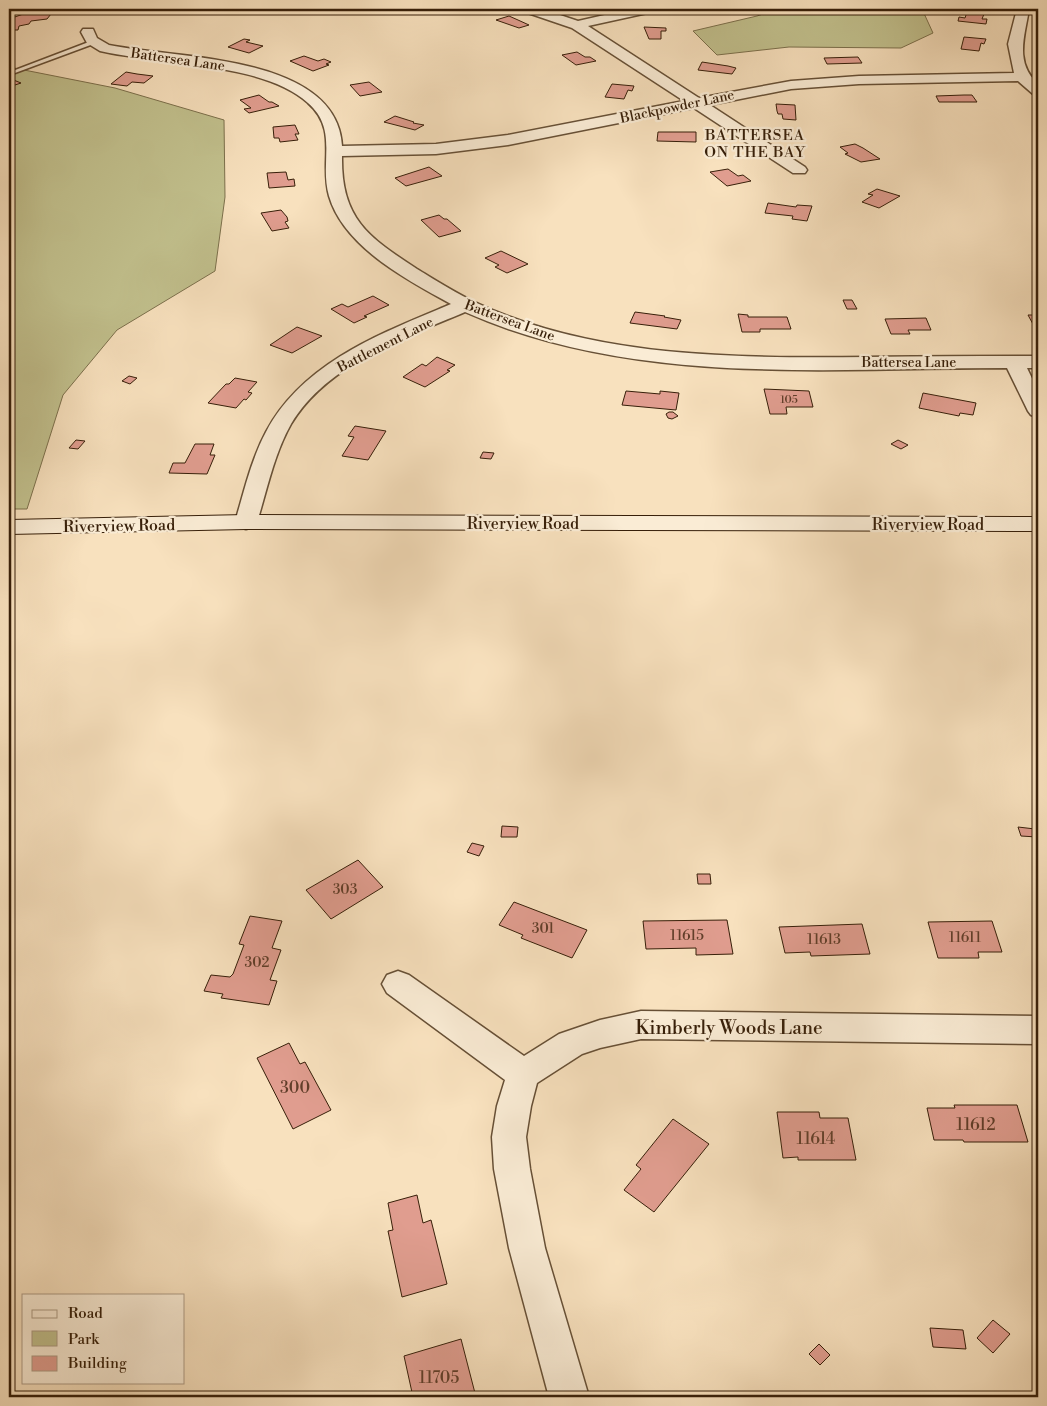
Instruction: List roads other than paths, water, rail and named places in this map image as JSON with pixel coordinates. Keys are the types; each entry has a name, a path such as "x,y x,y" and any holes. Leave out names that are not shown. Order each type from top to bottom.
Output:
{"street":[{"path":"530,9 577,25 799,170"},
{"path":"577,25 646,9"},
{"path":"1023,9 1015,44 1022,77 1038,91"},
{"name":"Battersea Lane","path":"91,37 105,48 232,66 284,83 308,97 326,113 334,134 336,191 338,201 350,222 382,253 465,305 505,320 569,341 628,353 676,359 789,363 1038,362"},
{"name":"Blackpowder Lane","path":"335,151 395,151 466,146 554,132 764,88 825,82 1022,77"},
{"name":"Battlement Lane","path":"246,522 272,442 282,421 303,396 332,371 351,359 384,341 465,305"},
{"path":"1014,362 1038,411"},
{"name":"Riverview Road","path":"9,527 246,522 1038,524"},
{"path":"398,984 523,1074 514,1106 509,1137 512,1169 527,1248 569,1397"},
{"name":"Kimberly Woods Lane","path":"523,1074 570,1044 600,1034 641,1025 1038,1030"}],"lane":[{"path":"13,72 91,37"}],"district":[{"name":"BATTERSEA ON THE BAY","path":"755,144"}]}
